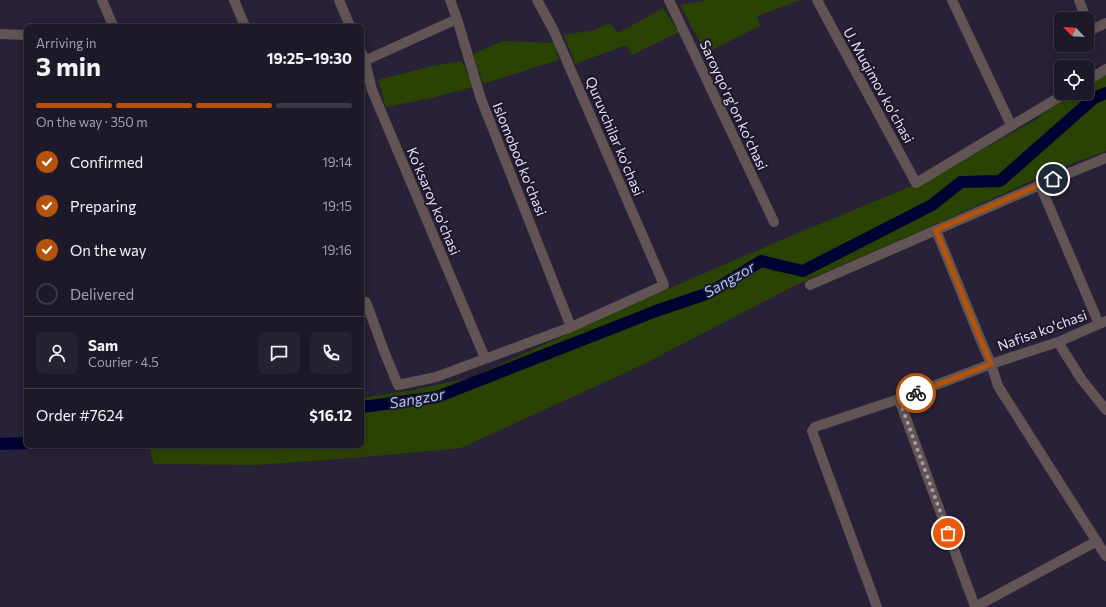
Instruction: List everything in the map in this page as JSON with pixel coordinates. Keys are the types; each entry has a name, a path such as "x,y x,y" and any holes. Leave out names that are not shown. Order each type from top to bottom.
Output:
{"street":[{"path":"102,0 112,24"},
{"path":"234,0 244,24"},
{"path":"339,0 349,24"},
{"name":"Islomobod ko'chasi","path":"450,0 481,99 571,326"},
{"name":"Quruvchilar ko'chasi","path":"537,0 553,29 664,285 571,326"},
{"name":"Saroyqo'rg'on ko'chasi","path":"669,0 774,222"},
{"name":"U. Muqimov ko'chasi","path":"816,0 916,183 1011,126"},
{"path":"952,0 1011,126 1054,100"},
{"path":"1079,0 1084,12"},
{"path":"364,59 457,19"},
{"path":"1094,23 1106,23"},
{"path":"0,34 24,35"},
{"name":"Ko'ksaroy ko'chasi","path":"364,62 372,90 485,358"},
{"path":"1094,77 1106,70"},
{"path":"810,285 1040,185 1106,158"},
{"path":"1040,185 1102,323"},
{"path":"936,230 991,364 998,386 1106,556"},
{"path":"366,302 398,384 436,377 571,326"},
{"name":"Nafisa ko'chasi","path":"877,607 812,431 815,427 899,399 991,364 1058,342 1102,323"},
{"path":"1058,342 1082,380 1106,410"},
{"path":"899,399 975,607 1097,542"}],"green space":[{"path":"709,0 801,0 757,16 760,26 706,53 680,5"},
{"path":"663,8 679,32 632,55 626,45 575,64 564,35 594,30 610,23 618,33"},
{"path":"503,41 554,43 559,60 483,84 473,54"},
{"path":"462,61 473,87 428,99 386,107 378,80 432,66"},
{"path":"1106,75 1106,151 1062,167 941,222 796,285 642,365 461,448 256,465 154,464 150,448 364,448 364,398 412,390 470,378 640,301 786,238 936,176 1039,118 1039,116 1063,100 1094,100 1094,82"}],"waterway":[{"name":"Sangzor","path":"364,407 437,397 656,311 709,293 761,261 803,271 932,205 961,182 1000,181 1094,98 1106,93"},
{"path":"0,444 24,443"}],"way so far":[{"path":"916,393 899,399 948,533"}],"route":[{"path":"916,393 991,364 936,230 1053,179"}]}
